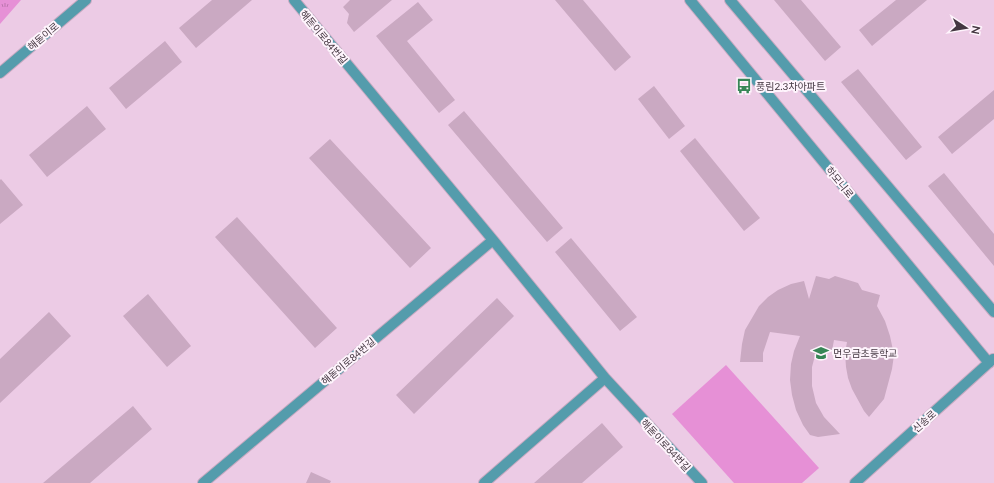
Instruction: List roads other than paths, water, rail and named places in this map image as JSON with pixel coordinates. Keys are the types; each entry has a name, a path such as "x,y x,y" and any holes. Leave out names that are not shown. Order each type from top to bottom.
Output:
{"street":[{"name":"해돋이로","path":"0,73 86,0"},
{"name":"해돋이로84번길","path":"295,0 605,378 702,483"},
{"name":"하모니로","path":"690,0 992,361"},
{"path":"730,0 994,312"},
{"name":"해돋이로84번길","path":"203,483 493,240"},
{"name":"신송로","path":"854,483 992,361"},
{"path":"484,483 605,378"}],"place":[{"name":"풍림2.3차아파트","path":"744,86"},
{"name":"먼우금초등학교","path":"821,353"}]}
